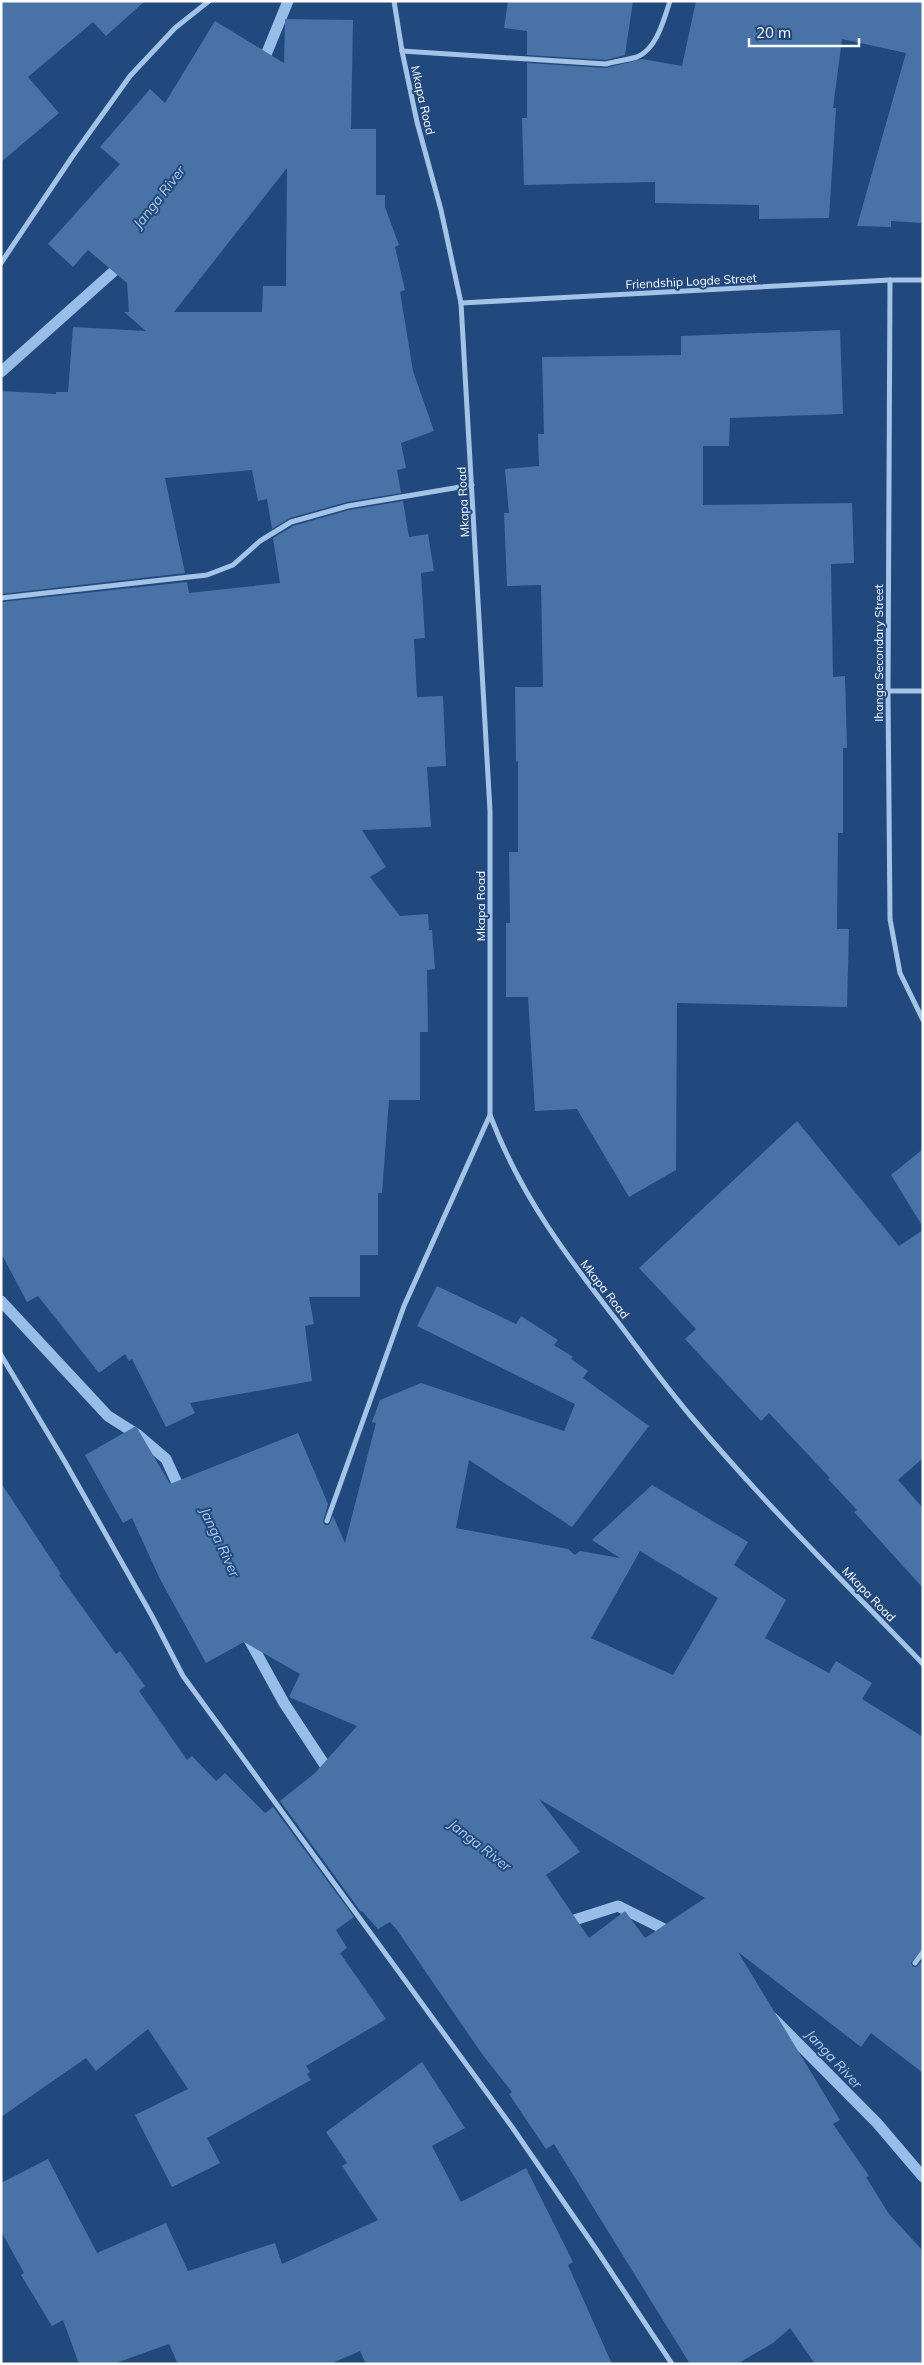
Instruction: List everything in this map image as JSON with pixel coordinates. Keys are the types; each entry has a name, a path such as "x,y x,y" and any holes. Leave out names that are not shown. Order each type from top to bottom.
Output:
{"street":[{"path":"1,263 72,157 130,76 175,28 209,1"},
{"name":"Mkapa Road","path":"394,1 402,52 417,122 441,210 461,303 490,811 490,1115 505,1154 545,1224 574,1266 682,1405 764,1498 923,1664"},
{"path":"402,52 606,64 638,56 652,44 662,28 670,1"},
{"name":"Friendship Logde Street","path":"461,303 890,280 923,280"},
{"name":"Ihanga Secondary Street","path":"890,280 888,691 890,919 900,973 923,1020"},
{"path":"1,598 207,575 233,564 260,541 291,522 348,506 472,485"},
{"path":"888,691 923,691"},
{"path":"327,1521 404,1306 447,1206 490,1115"},
{"path":"1,1355 65,1462 152,1616 183,1676 512,2127 596,2248 672,2364"},
{"path":"915,1963 923,1952"}],"building":[{"path":"1,1 145,1 106,36 93,22 28,77 59,113 1,162"},
{"path":"508,1 633,1 625,55 606,60 527,55 527,31 504,28"},
{"path":"696,1 923,1 923,223 891,221 891,227 857,226 906,53 842,39 833,108 836,108 829,218 759,219 759,205 655,203 655,182 524,185 522,118 527,118 527,63 606,68 642,59 682,66"},
{"path":"285,19 353,20 351,129 376,129 376,195 385,195 385,207 399,245 395,247 405,290 400,292 413,371 434,431 401,443 406,468 397,470 401,493 347,502 290,518 272,529 267,499 258,501 252,470 165,478 185,573 1,594 1,391 56,394 56,392 68,392 73,327 146,331 124,312 129,312 127,283 88,250 73,267 48,244 120,164 100,147 150,89 165,103 215,21 284,63","holes":["287,168 286,286 263,286 262,312 174,312"]},
{"path":"840,330 843,414 730,418 729,446 703,446 703,505 852,503 854,563 831,564 833,677 845,676 847,748 843,748 843,833 838,833 837,929 849,929 847,1007 677,1003 676,1170 629,1197 577,1109 535,1111 528,997 506,997 506,923 510,923 509,852 518,852 518,761 516,762 515,687 543,687 541,585 507,586 504,513 509,513 505,469 539,466 538,434 544,434 542,357 681,355 681,336"},
{"path":"403,501 409,537 428,534 434,571 421,573 425,638 414,639 417,697 443,696 446,766 427,767 431,827 362,830 386,867 370,877 400,916 428,914 429,930 432,930 435,969 427,970 428,1032 420,1032 420,1100 389,1100 382,1193 378,1193 378,1255 360,1255 360,1297 309,1297 314,1324 305,1326 312,1381 190,1403 195,1413 166,1427 132,1359 129,1361 125,1354 99,1373 38,1296 27,1302 1,1253 1,602 187,582 189,593 280,583 273,538 293,526 349,510"},
{"path":"797,1121 899,1246 923,1230 923,1458 898,1480 923,1508 923,1588 854,1512 857,1510 828,1479 830,1478 769,1413 761,1421 685,1339 696,1329 639,1268"},
{"path":"923,1149 923,1227 891,1175"},
{"path":"437,1286 516,1324 521,1316 558,1340 554,1345 573,1357 571,1359 588,1371 583,1378 649,1426 572,1527 469,1460 456,1528 568,1549 575,1555 580,1551 620,1558 592,1540 652,1485 748,1542 734,1565 786,1600 765,1638 829,1673 836,1661 872,1683 862,1699 923,1737 923,1948 911,1963 913,1967 916,1967 923,1960 923,2073 871,2033 861,2047 738,1952 840,2120 833,2124 869,2176 866,2177 889,2214 923,2251 923,2364 815,2364 790,2328 773,2343 737,2364 690,2364 554,2144 546,2149 509,2094 512,2092 482,2054 397,1930 390,1922 378,1929 361,1912 280,1801 315,1773 357,1726 289,1697 300,1674 244,1642 206,1663 160,1579 132,1518 123,1523 85,1455 136,1426 170,1484 298,1433 328,1504 323,1522 325,1525 329,1525 333,1516 345,1543 376,1423 372,1422 380,1400 421,1383 564,1431 575,1404 417,1326","holes":["640,1551 718,1598 673,1675 591,1638","539,1799 705,1898 645,1938 625,1911 589,1938 546,1875 580,1852"]},
{"path":"1,1483 61,1574 59,1575 116,1654 120,1651 145,1686 139,1691 187,1760 192,1756 216,1781 225,1773 265,1813 273,1807 354,1917 336,1930 347,1948 340,1953 386,2019 306,2066 310,2072 307,2074 311,2080 207,2138 220,2163 172,2187 135,2115 188,2089 148,2029 96,2071 86,2058 1,2117"},
{"path":"422,2062 465,2128 432,2146 461,2202 526,2168 573,2262 568,2265 612,2364 366,2364 360,2351 330,2364 178,2364 169,2344 113,2364 79,2364 63,2320 52,2326 21,2275 24,2273 1,2231 1,2183 48,2159 97,2253 166,2223 188,2271 275,2243 282,2264 378,2220 342,2166 347,2163 326,2132"}],"waterway":[{"name":"Janga River","path":"261,67 288,1"},
{"name":"Janga River","path":"1,372 123,263"},
{"name":"Janga River","path":"1,1301 108,1416 138,1435 166,1459 182,1494"},
{"name":"Janga River","path":"246,1634 284,1703 332,1776"},
{"name":"Janga River","path":"562,1921 565,1923 618,1906 674,1934"},
{"name":"Janga River","path":"773,2018 877,2123 923,2177"}]}
